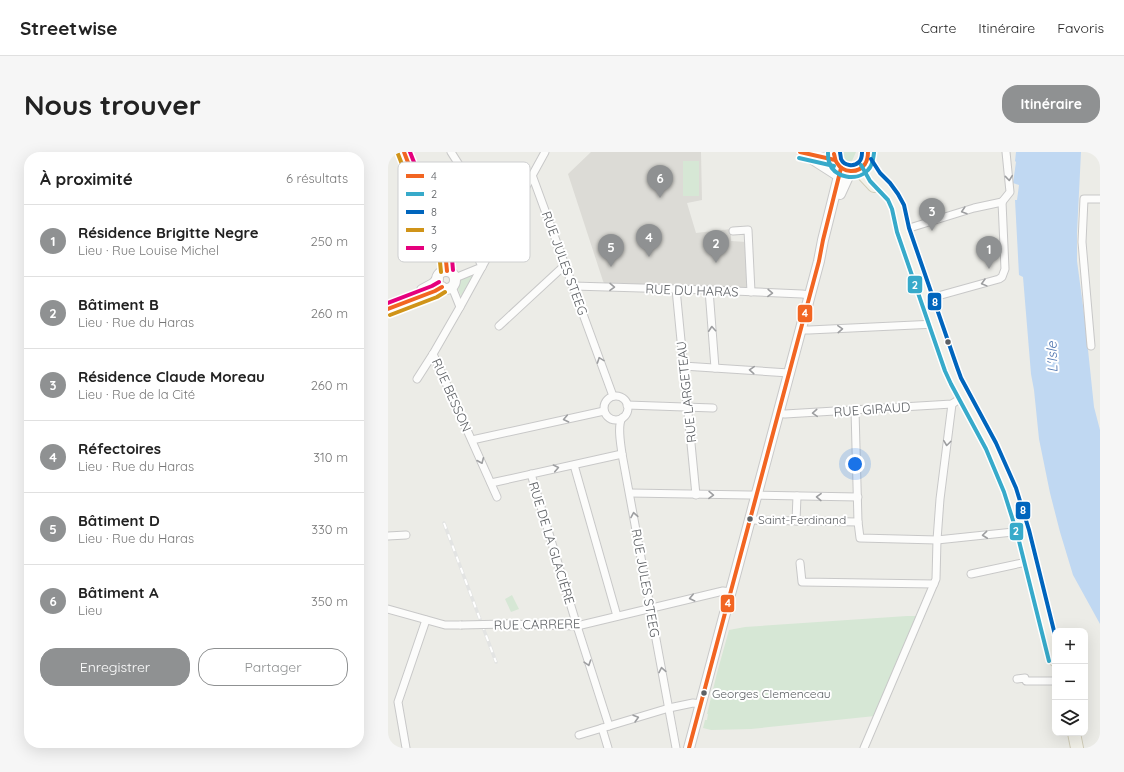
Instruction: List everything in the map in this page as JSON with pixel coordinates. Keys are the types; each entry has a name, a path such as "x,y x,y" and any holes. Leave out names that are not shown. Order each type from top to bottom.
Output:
{"main road":[{"path":"404,152 408,162"},
{"path":"802,153 853,162 893,210 902,227 951,369 993,452 1010,490 1031,561 1052,648"},
{"path":"802,153 853,162"},
{"path":"689,748 819,261 827,240 839,196 853,162"},
{"path":"388,308 435,291 447,280 446,262"},
{"path":"1075,736 1077,748"}],"street":[{"path":"451,152 457,162"},
{"name":"RUE BESSON","path":"530,179 545,152"},
{"path":"902,227 1002,202 1010,192 1006,152"},
{"name":"RUE JULES STEEG","path":"532,175 613,396"},
{"path":"1091,346 1082,242 1084,199 1100,199"},
{"path":"927,299 999,280 1002,277 1005,269 1002,202"},
{"path":"734,231 748,230 751,292"},
{"path":"460,307 447,280 482,267 480,262"},
{"name":"RUE BESSON","path":"485,262 433,354 497,497"},
{"path":"499,326 566,265"},
{"name":"RUE DU HARAS","path":"573,286 810,295"},
{"name":"RUE LARGETEAU","path":"676,289 696,495"},
{"path":"709,290 715,368"},
{"path":"801,330 936,324"},
{"path":"417,379 433,354"},
{"path":"683,366 789,373"},
{"path":"613,396 620,397 627,405 627,412 622,418 616,420 607,417 604,411 604,404 613,396"},
{"path":"864,748 936,579 940,500 952,404 964,396"},
{"name":"RUE GIRAUD","path":"778,413 784,414 952,404"},
{"path":"627,405 713,408"},
{"path":"855,410 858,522 860,538 937,540 1023,531"},
{"path":"472,440 604,411"},
{"name":"RUE JULES STEEG","path":"622,418 620,421 622,454 676,748"},
{"path":"491,483 622,454"},
{"path":"574,464 617,616"},
{"name":"RUE DE LA GLACIÈRE","path":"531,474 606,727 608,748"},
{"path":"630,493 858,497"},
{"path":"796,520 797,496"},
{"path":"750,520 858,522"},
{"path":"388,536 406,535"},
{"path":"971,574 1031,561"},
{"path":"800,563 802,582 934,584"},
{"name":"RUE CARRERE","path":"388,609 445,625 507,624 577,626 723,591 730,592"},
{"path":"406,748 398,702 426,620"},
{"path":"1017,679 1025,678 1026,682 1052,681"},
{"path":"579,735 669,708 693,702 701,704"}],"shaded area":[{"path":"591,152 701,152 702,200 687,203 696,233 731,229 731,241 746,242 749,289 605,285 568,174"}],"green space":[{"path":"838,152 856,152 852,161 841,161"},
{"path":"683,161 699,161 699,196 683,196"},
{"path":"475,272 461,296 456,284 458,280"},
{"path":"512,595 519,609 511,612 505,599"},
{"path":"917,616 875,716 751,729 711,730 703,728 705,720 707,720 707,714 717,673 729,630 745,627"}],"water":[{"name":"L'Isle","path":"1016,152 1081,152 1077,261 1094,407 1100,430 1100,624 1073,575 1050,493 1039,439 1031,374 1023,277 1019,275 1015,200 1017,200 1019,185 1013,183"}],"railway":[{"path":"444,523 496,662"}],"transit line":[{"name":"4","path":"404,152 408,162"},
{"name":"9","path":"410,152 414,162"},
{"name":"4","path":"800,152 835,160"},
{"name":"8","path":"840,152 842,161 852,165 857,164 860,161 862,152"},
{"name":"4","path":"834,154 836,161 843,169 855,171 865,164 868,152"},
{"name":"2","path":"828,153 829,162 836,172 841,175 852,177 863,174 870,168 874,153"},
{"name":"3","path":"398,154 401,162"},
{"name":"2","path":"799,158 834,166"},
{"name":"8","path":"871,159 880,173 898,194 904,205 909,228 961,378 996,443 1016,488 1029,530 1053,628"},
{"name":"2","path":"861,165 870,181 888,200 892,209 897,232 945,371 986,449 1004,492 1017,533 1049,661"},
{"name":"4","path":"689,748 819,261 841,168"},
{"name":"3","path":"440,262 441,272"},
{"name":"4","path":"446,262 447,271"},
{"name":"9","path":"452,262 453,270"},
{"name":"9","path":"388,303 439,282"},
{"name":"4","path":"388,309 442,287"},
{"name":"3","path":"390,315 437,297 445,292"}],"place":[{"name":"Bâtiment A","path":"660,198"},
{"name":"Résidence Claude Moreau","path":"932,231"},
{"name":"Réfectoires","path":"649,257"},
{"name":"Bâtiment B","path":"716,263"},
{"name":"Bâtiment D","path":"611,267"},
{"name":"Résidence Brigitte Negre","path":"989,269"},
{"name":"Saint-Ferdinand","path":"750,519"},
{"name":"Georges Clemenceau","path":"704,693"}]}
